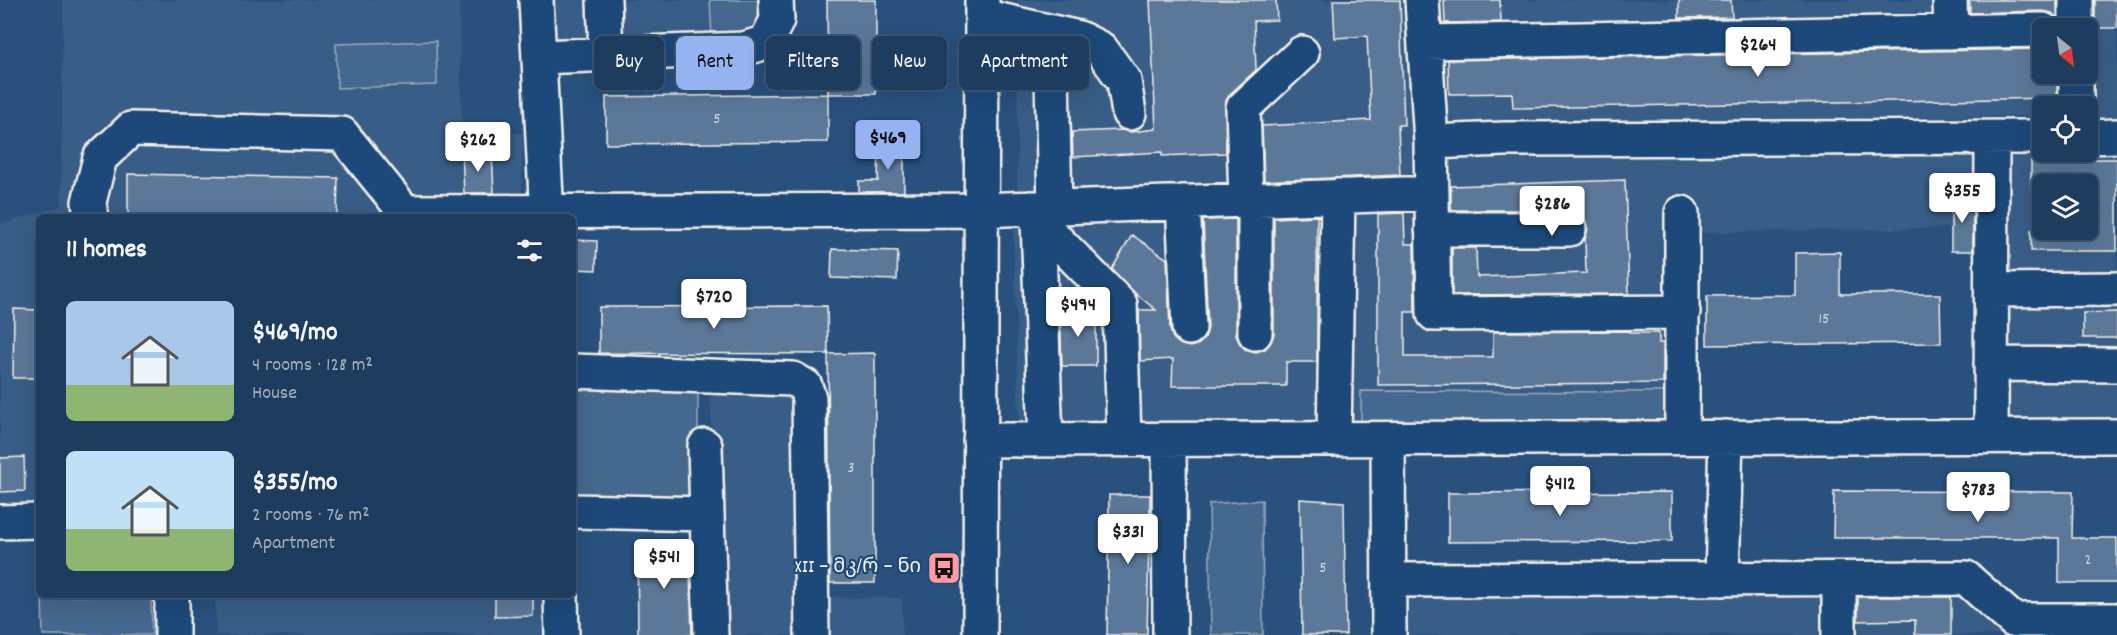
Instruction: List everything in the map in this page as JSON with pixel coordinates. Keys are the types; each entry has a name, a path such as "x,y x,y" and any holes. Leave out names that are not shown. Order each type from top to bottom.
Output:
{"street":[{"path":"536,0 547,214 981,210 1041,212 1183,202 1431,193"},
{"path":"604,0 605,36"},
{"path":"664,52 744,49 766,42 777,20 776,0"},
{"path":"1422,0 1431,142 1434,314 1683,312"},
{"path":"1950,0 1951,32"},
{"path":"2076,0 2076,18"},
{"path":"980,635 982,8 1051,32 1079,38 1101,49 1124,81 1129,113"},
{"path":"1426,42 2032,30"},
{"path":"1046,440 1041,212 1051,32"},
{"path":"1255,333 1244,108 1302,53"},
{"path":"539,57 594,55"},
{"path":"90,214 89,202 100,158 131,129 342,134 404,214"},
{"path":"2098,137 2117,136"},
{"path":"1431,142 1504,138 2032,138"},
{"path":"1991,436 1992,138"},
{"path":"1334,439 1338,196"},
{"path":"1183,202 1189,328"},
{"path":"1041,212 1120,304 1124,440"},
{"path":"1682,213 1682,437"},
{"path":"1432,229 1569,229"},
{"path":"1992,290 2117,290"},
{"path":"1991,364 2117,365"},
{"path":"576,371 793,379 805,386 809,398 812,635"},
{"path":"980,440 2117,436"},
{"path":"1722,579 1726,437"},
{"path":"1388,439 1389,635"},
{"path":"1169,440 1170,635"},
{"path":"705,446 711,635"},
{"path":"576,511 707,514"},
{"path":"0,522 36,521"},
{"path":"1389,580 1966,578 2013,628 2117,620"},
{"path":"1839,579 1839,635"},
{"path":"172,598 172,635"},
{"path":"561,598 562,635"}],"shaded area":[{"path":"63,0 459,0 462,131 523,133 521,214 36,214 36,505 0,506 0,224 61,206"},
{"path":"543,0 710,0 712,36 676,36 676,40 664,41 664,36 594,36 594,44 546,47"},
{"path":"710,0 768,0 758,31 712,36"},
{"path":"1018,0 1409,0 1418,181 1017,201 1018,90 1089,90 1089,36 1018,36"},
{"path":"1435,0 2069,0 2070,18 2032,18 2032,84 2071,84 2071,96 2032,96 2032,116 1443,122"},
{"path":"2077,0 2117,0 2117,132 2098,132 2098,96 2088,96 2088,84 2098,84 2098,18 2084,18"},
{"path":"436,41 437,85 337,88 336,44"},
{"path":"2117,143 2117,429 2002,430 2000,227 1675,233 1677,429 1019,420 1013,219 1436,197 1437,147 2032,152 2032,162 2098,162 2098,149"},
{"path":"698,381 698,504 576,504 576,382"},
{"path":"710,387 791,390 803,401 807,635 718,635"},
{"path":"1361,391 1669,392 1669,427 1361,426"},
{"path":"1262,500 1263,635 1211,635 1209,504"},
{"path":"1959,582 2001,627 2001,635 1397,635 1397,589"},
{"path":"821,597 902,598 902,635 821,635"},
{"path":"42,598 151,598 152,635 43,635"},
{"path":"215,598 549,598 550,635 216,635"}],"building":[{"path":"827,0 876,0 876,36 872,36 872,90 876,90 876,94 828,94 828,90 860,90 860,36 827,36"},
{"path":"1150,0 1276,0 1277,20 1254,21 1256,70 1230,94 1226,101 1226,153 1162,156 1162,152 1073,157 1072,132 1122,130 1131,132 1156,129"},
{"path":"1333,0 1400,0 1404,125 1398,125 1400,175 1264,181 1262,126 1371,120 1367,36 1335,38"},
{"path":"1444,0 1500,0 1501,22 1445,23"},
{"path":"1679,0 1731,0 1732,17 1679,18"},
{"path":"1970,0 2057,0 2057,18 2052,13 2043,11 1970,13"},
{"path":"2095,0 2117,0 2117,28 2098,28 2098,18 2095,18"},
{"path":"2032,49 2032,84 2057,84 2057,96 2032,96 2032,98 1513,108 1512,93 1449,94 1448,60"},
{"path":"828,94 828,142 606,144 606,97"},
{"path":"879,144 904,144 904,192 859,192 859,181 878,181"},
{"path":"492,152 494,193 464,193 462,153"},
{"path":"2031,159 2032,162 2098,162 2098,159 2117,159 2117,251 2031,251 2031,230 2032,240 2098,240 2098,174 2032,174 2031,184"},
{"path":"128,174 338,178 337,214 128,214"},
{"path":"1625,180 1629,294 1452,295 1452,248 1476,248 1477,277 1586,273 1585,239 1588,228 1579,213 1570,210 1451,210 1451,186"},
{"path":"1951,196 1973,196 1973,251 1951,251"},
{"path":"1404,213 1405,244 1414,244 1415,312 1405,312 1405,357 1493,357 1493,332 1630,331 1630,333 1659,333 1659,343 1663,343 1663,383 1378,385 1378,214"},
{"path":"1317,216 1317,362 1286,362 1286,386 1172,386 1173,359 1140,361 1139,310 1156,310 1135,293 1112,269 1132,235 1167,259 1170,329 1173,338 1180,344 1190,347 1199,344 1208,328 1203,220 1236,219 1236,334 1245,349 1256,352 1265,349 1274,334 1274,218"},
{"path":"576,240 597,241 596,270 576,269"},
{"path":"832,249 898,251 897,280 831,278"},
{"path":"1840,252 1840,294 1940,294 1941,343 1707,345 1707,296 1795,295 1795,253"},
{"path":"827,306 828,354 599,353 599,307"},
{"path":"14,309 36,310 36,378 13,378"},
{"path":"1060,310 1096,310 1096,366 1062,366"},
{"path":"2117,312 2117,338 2083,338 2083,313"},
{"path":"875,353 875,583 830,583 828,354"},
{"path":"24,457 25,491 0,492 0,458"},
{"path":"1834,491 2073,492 2072,538 2117,538 2117,583 2059,583 2059,538 1833,538"},
{"path":"1672,492 1672,541 1448,542 1448,493"},
{"path":"1109,495 1150,495 1147,635 1107,635"},
{"path":"1300,499 1344,502 1346,635 1302,635"},
{"path":"689,544 692,635 638,635 637,545"},
{"path":"1858,597 1951,597 1951,635 1915,635 1915,620 1858,621"},
{"path":"495,598 533,598 533,616 495,617"}],"place":[{"name":"XII – მკ/რ – ნი","path":"944,568"}]}
